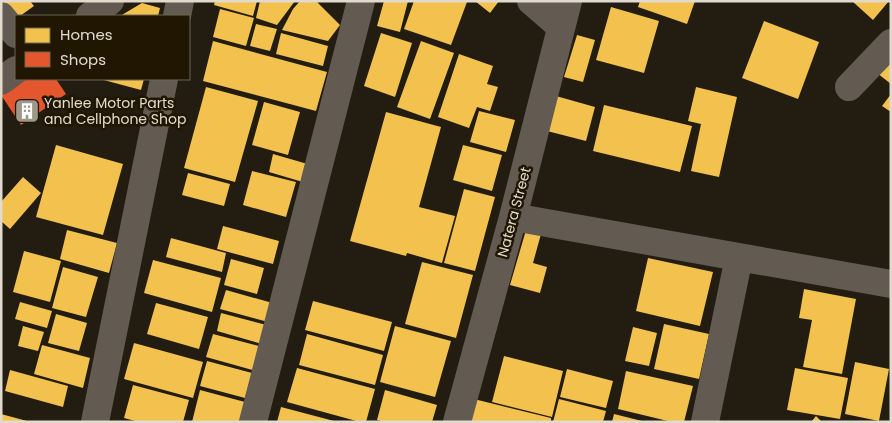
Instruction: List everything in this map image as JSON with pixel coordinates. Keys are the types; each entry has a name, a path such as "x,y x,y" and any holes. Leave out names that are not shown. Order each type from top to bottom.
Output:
{"main road":[{"path":"91,15 110,1"},
{"path":"1,81 15,71"}],"street":[{"path":"177,15 180,1"},
{"path":"253,422 361,1"},
{"path":"531,1 561,27"},
{"name":"Natera Street","path":"457,422 514,217 568,1"},
{"path":"1,16 15,33"},
{"path":"848,87 891,43"},
{"path":"94,422 164,80"},
{"path":"514,217 891,284"},
{"path":"705,422 739,257"}],"building: Homes":[{"path":"3,1 30,1 34,6 21,15 15,15 1,3"},
{"path":"215,1 257,1 253,16 214,5"},
{"path":"260,1 295,1 277,25 256,18"},
{"path":"300,1 316,1 340,25 328,41 282,30 293,9"},
{"path":"384,1 408,1 400,32 377,26"},
{"path":"414,1 467,2 451,45 404,29"},
{"path":"475,1 499,1 490,13"},
{"path":"640,1 695,1 687,24 638,7"},
{"path":"852,1 889,1 873,20"},
{"path":"142,3 160,8 158,15 122,15"},
{"path":"611,7 659,21 644,73 596,60"},
{"path":"220,9 254,18 246,46 213,37"},
{"path":"764,21 819,42 798,99 742,78"},
{"path":"256,24 277,29 270,51 250,46"},
{"path":"281,33 328,46 323,66 276,54"},
{"path":"381,33 412,43 395,97 364,86"},
{"path":"577,35 595,40 583,82 564,77"},
{"path":"213,41 327,72 316,111 203,81"},
{"path":"421,41 454,53 430,119 397,107"},
{"path":"459,54 493,66 487,84 498,87 490,111 477,107 469,128 438,117"},
{"path":"891,55 891,84 877,73"},
{"path":"104,80 144,80 141,90"},
{"path":"206,87 258,101 235,182 184,168"},
{"path":"696,87 737,97 719,177 691,171 701,124 688,121"},
{"path":"891,94 891,112 882,106"},
{"path":"556,96 595,107 586,141 547,131"},
{"path":"264,102 300,112 288,155 252,145"},
{"path":"604,105 692,126 680,172 593,151"},
{"path":"479,111 515,120 506,152 470,142"},
{"path":"386,112 441,127 419,207 455,216 442,263 407,253 406,256 350,241"},
{"path":"56,145 123,164 103,235 36,217"},
{"path":"463,145 502,155 492,191 453,180"},
{"path":"273,154 311,165 306,183 269,172"},
{"path":"252,171 296,182 286,217 243,205"},
{"path":"188,173 230,184 224,206 182,195"},
{"path":"23,177 41,193 10,229 1,221 1,202"},
{"path":"464,189 495,197 475,271 444,263"},
{"path":"223,226 279,241 273,264 217,249"},
{"path":"67,230 117,243 109,273 60,259"},
{"path":"526,230 541,234 533,263 547,267 540,293 510,285"},
{"path":"171,238 226,253 222,272 166,257"},
{"path":"24,251 61,261 50,302 13,292"},
{"path":"648,258 713,272 700,326 636,311"},
{"path":"231,259 264,268 257,294 224,285"},
{"path":"153,260 221,278 212,312 144,293"},
{"path":"422,262 473,275 456,338 405,324"},
{"path":"63,267 98,277 86,317 52,308"},
{"path":"804,289 856,299 842,374 803,367 812,320 799,318"},
{"path":"226,290 276,304 272,323 220,309"},
{"path":"313,301 392,322 384,351 305,330"},
{"path":"20,302 52,311 47,328 15,319"},
{"path":"156,303 208,317 199,349 147,334"},
{"path":"221,313 274,327 269,346 217,331"},
{"path":"56,314 87,323 79,351 48,343"},
{"path":"664,324 709,334 699,379 654,369"},
{"path":"23,326 44,332 38,351 18,346"},
{"path":"395,326 451,341 435,397 380,382"},
{"path":"633,327 657,333 649,366 625,361"},
{"path":"213,334 267,348 260,372 206,357"},
{"path":"307,334 383,355 375,385 299,365"},
{"path":"134,343 203,362 193,398 124,379"},
{"path":"42,345 90,358 83,388 34,374"},
{"path":"504,356 563,371 552,417 492,402"},
{"path":"207,361 252,373 245,398 200,386"},
{"path":"855,362 889,369 879,421 845,414"},
{"path":"297,368 375,389 366,422 287,402"},
{"path":"795,368 848,378 840,419 787,410"},
{"path":"567,369 613,381 606,408 560,397"},
{"path":"10,370 68,386 63,407 5,391"},
{"path":"626,371 693,386 684,422 672,422 618,409"},
{"path":"133,385 189,400 183,422 139,422 124,418"},
{"path":"200,390 245,402 239,422 192,422"},
{"path":"385,390 437,405 432,422 385,422 377,420"},
{"path":"474,399 551,418 551,422 468,422"},
{"path":"559,399 606,411 603,422 553,422"},
{"path":"281,407 334,421 334,422 277,422"},
{"path":"1,414 27,421 1,422"},
{"path":"614,414 642,421 612,422"},
{"path":"816,416 822,422 811,422"}],"building: Shops":[{"name":"Yanlee Motor Parts and Cellphone Shop","path":"24,80 57,80 66,94 21,125 1,95"}],"place":[{"name":"Yanlee Motor Parts and Cellphone Shop","path":"27,111"}]}
